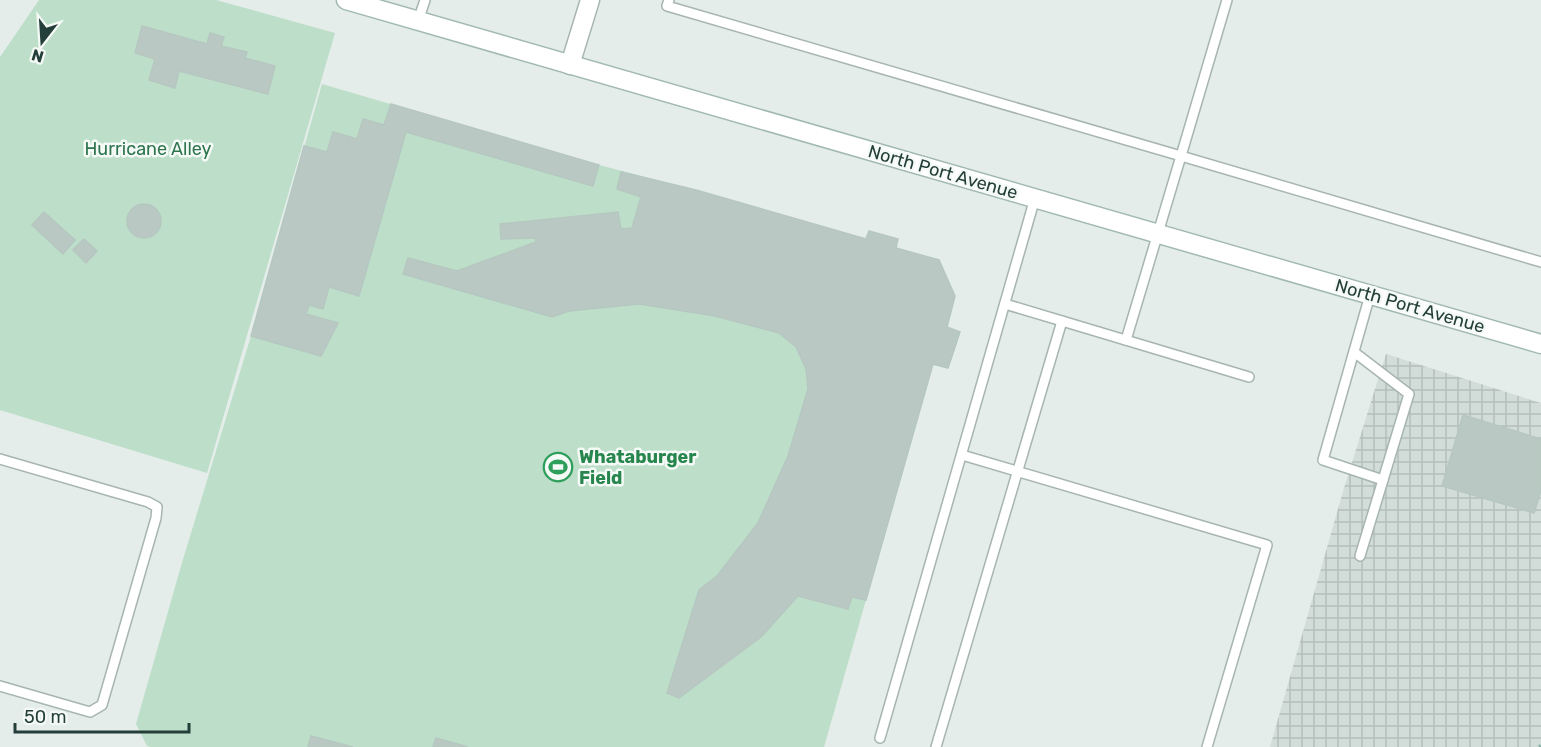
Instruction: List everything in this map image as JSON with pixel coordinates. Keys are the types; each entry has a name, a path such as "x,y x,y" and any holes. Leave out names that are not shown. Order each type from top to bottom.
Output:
{"main road":[{"name":"North Port Avenue","path":"345,0 1541,344"},
{"path":"570,65 590,0"}],"lane":[{"path":"418,21 425,0"},
{"path":"669,0 667,6 1541,262"},
{"path":"1126,340 1227,0"},
{"path":"880,738 1035,198"},
{"path":"1370,295 1323,460 1383,480"},
{"path":"1005,304 1249,377"},
{"path":"936,747 1062,321"},
{"path":"1354,352 1409,394 1360,556"},
{"path":"962,454 1267,545 1207,747"},
{"path":"0,459 148,502 157,507 156,518 102,705 90,712 0,686"}],"shaded area":[{"path":"1386,354 1541,403 1541,747 1270,747 1344,488"}],"green space":[{"name":"Hurricane Alley","path":"39,0 216,0 335,33 207,473 0,410 0,57"},
{"name":"Whataburger Field","path":"322,84 599,165 696,190 865,239 869,231 898,239 896,248 939,260 955,296 947,327 960,332 948,368 933,365 824,747 147,746 136,724 251,336"}],"building":[{"path":"142,26 207,44 210,33 224,37 221,46 247,52 245,58 275,66 268,94 179,71 175,88 149,80 155,59 135,53"},
{"path":"391,104 599,165 593,186 406,132 359,296 329,287 323,309 309,305 306,314 338,323 321,356 251,336 304,146 327,152 333,132 357,139 363,119 384,125"},
{"path":"621,172 696,190 866,239 869,231 898,239 896,248 939,260 955,296 947,327 960,332 948,368 933,364 866,600 852,597 848,609 798,596 761,637 679,698 667,693 699,590 717,576 758,523 788,456 808,389 806,369 796,347 779,333 715,316 639,304 569,311 552,317 403,274 408,258 457,271 536,242 535,238 501,239 500,224 618,212 621,229 632,228 641,197 617,189"},
{"path":"144,204 156,209 161,221 156,233 144,238 132,233 127,221 132,209"},
{"path":"44,212 75,240 63,254 32,225"},
{"path":"84,239 97,251 86,263 73,250"},
{"path":"1463,415 1541,439 1541,491 1534,513 1442,486"},
{"path":"311,736 353,747 308,747"},
{"path":"436,738 468,747 433,747"}],"place":[{"name":"Whataburger Field","path":"558,467"}]}
